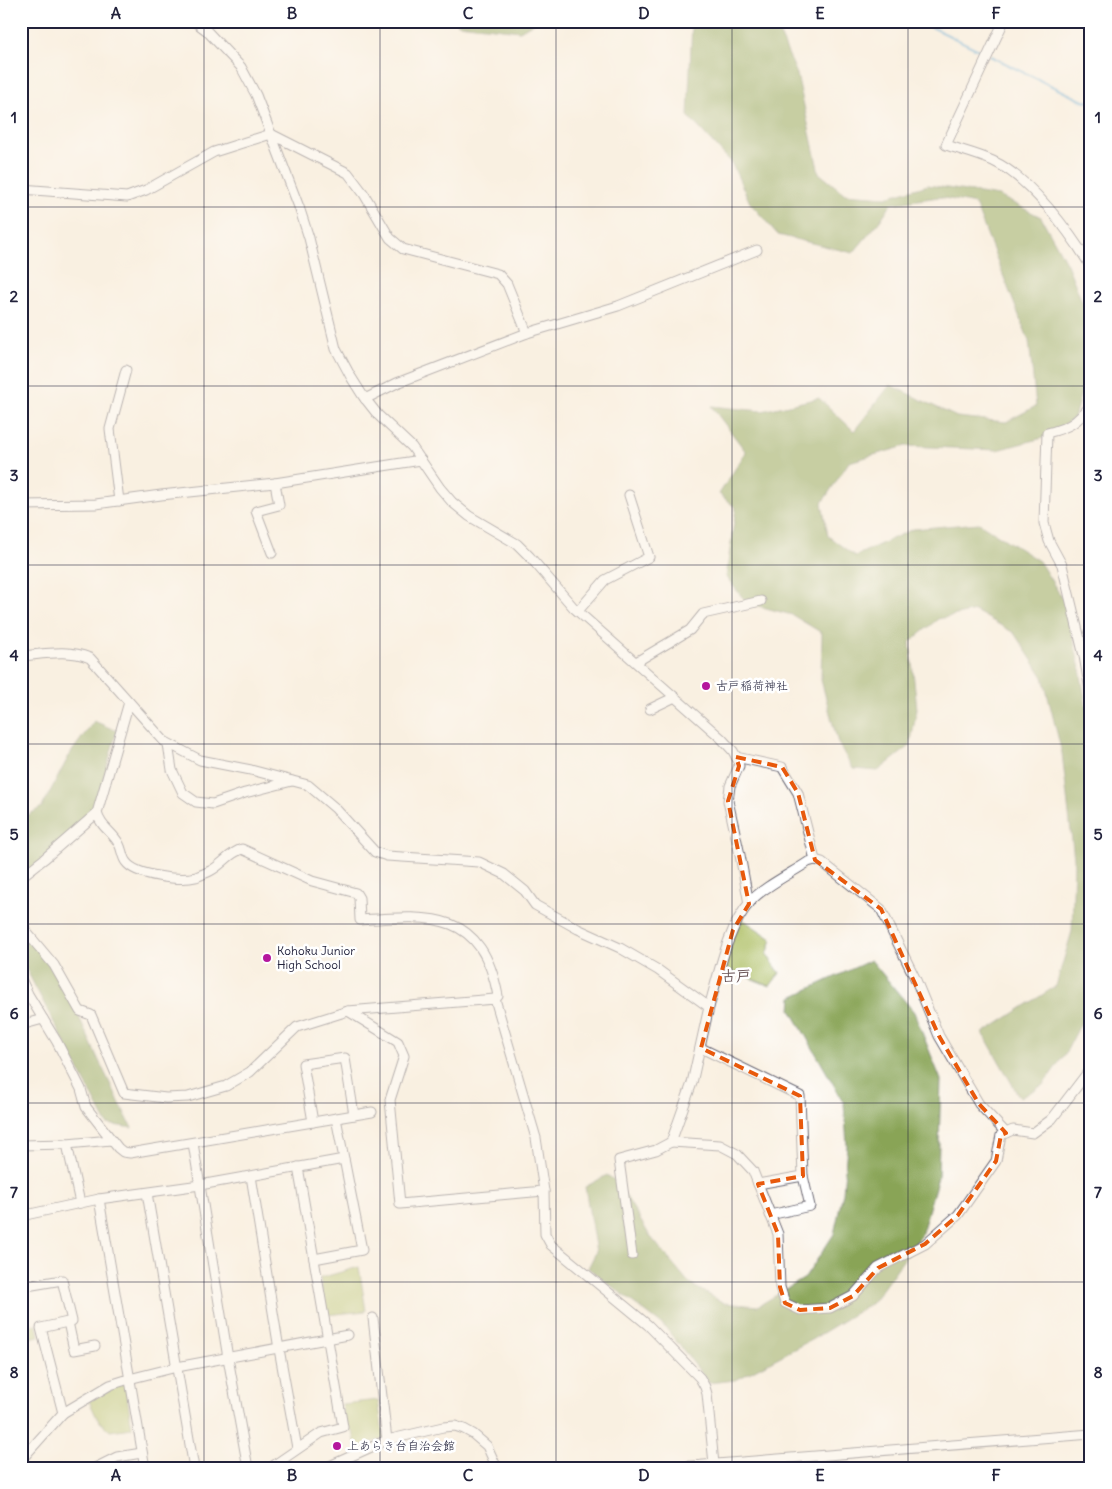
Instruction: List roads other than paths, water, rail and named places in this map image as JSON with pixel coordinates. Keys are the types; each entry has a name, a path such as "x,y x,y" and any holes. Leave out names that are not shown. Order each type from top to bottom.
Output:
{"street":[{"path":"194,21 206,30 241,67 256,94 299,206 320,275 336,349 350,377 365,400 412,447 452,502 468,516 516,544 578,611 721,738 736,757 739,766 730,786 728,801 749,904"},
{"path":"1004,21 946,145 994,161 1013,174 1042,200 1077,244 1091,267"},
{"path":"21,189 127,197 146,190 214,152 271,134 348,173 364,194 390,238 403,249 498,274 508,284 527,334"},
{"path":"365,400 397,384 527,334 618,306 757,250"},
{"path":"119,501 110,429 126,370"},
{"path":"1091,405 1078,421 1064,429 1048,433 1044,522 1049,541 1062,565 1084,656 1091,696"},
{"path":"21,505 96,504 275,483 421,460"},
{"path":"272,553 256,511 279,504 275,483"},
{"path":"578,611 605,580 649,557 629,495"},
{"path":"636,662 690,630 703,614 762,601"},
{"path":"21,656 64,652 78,653 90,658 168,744 200,760 251,770 308,785 329,803 375,852 387,856 479,862 504,874 525,891 535,905 578,929 620,948 658,970 709,1007"},
{"path":"650,708 675,697"},
{"path":"21,877 44,860 97,814 130,702"},
{"path":"168,744 172,770 183,793 196,802 213,804 293,781"},
{"path":"736,757 782,767 798,793 815,860"},
{"path":"97,814 100,823 113,835 120,845 126,862 136,869 153,876 197,877 213,869 234,851 242,848 312,881 356,893 359,898 360,920 399,917 446,921 462,929 473,938 480,946 494,974 498,996 495,999 536,1138 544,1191 545,1234 551,1244 648,1325 700,1378 707,1394 714,1464"},
{"path":"671,1142 692,1083 709,1007 733,930 749,904 759,894 808,862 815,860 822,862 881,909 916,980 940,1036 979,1104 1006,1133"},
{"path":"21,921 28,934 54,965 80,1011 91,1014 124,1093 166,1098 188,1097 226,1086 250,1072 297,1027 348,1011 495,999"},
{"path":"21,978 81,1089 86,1106 111,1140 123,1152 130,1153 193,1143 372,1112"},
{"path":"348,1011 398,1042 404,1056 390,1100 400,1204 544,1191"},
{"path":"21,1025 43,1019"},
{"path":"701,1048 800,1096 803,1176 810,1206 770,1215"},
{"path":"313,1122 303,1064 345,1058 354,1115"},
{"path":"632,1256 619,1160 656,1150 671,1142 720,1145 737,1154 753,1171 778,1234 780,1288 785,1303 800,1310 830,1308 853,1296 878,1268 925,1244 958,1215 996,1161 1001,1135 1012,1130 1033,1133 1052,1119 1091,1068"},
{"path":"314,1259 362,1250 336,1118"},
{"path":"21,1145 67,1144 111,1140"},
{"path":"193,1143 248,1468"},
{"path":"67,1144 80,1203"},
{"path":"21,1216 80,1203 200,1185 344,1159"},
{"path":"270,1468 320,1433 343,1427 298,1167"},
{"path":"251,1176 279,1349 298,1448"},
{"path":"758,1184 803,1176"},
{"path":"147,1193 194,1468"},
{"path":"99,1200 145,1468"},
{"path":"21,1287 62,1280 72,1321 41,1328 63,1413"},
{"path":"373,1318 387,1440"},
{"path":"68,1322 74,1350 95,1346"},
{"path":"21,1460 63,1413 110,1385 177,1366 329,1340 348,1335"},
{"path":"326,1468 387,1440 455,1426 464,1429 487,1446 497,1468"},
{"path":"666,1468 1091,1434"},
{"path":"95,1468 117,1457 142,1453"}],"waterway":[{"path":"919,21 985,53"},
{"path":"990,56 1083,101 1091,102"}],"place":[{"name":"古戸稲荷神社","path":"706,686"},
{"name":"Kohoku Junior High School","path":"267,958"},
{"name":"上あらき台自治会館","path":"337,1446"}],"district":[{"name":"古戸","path":"736,976"}]}
